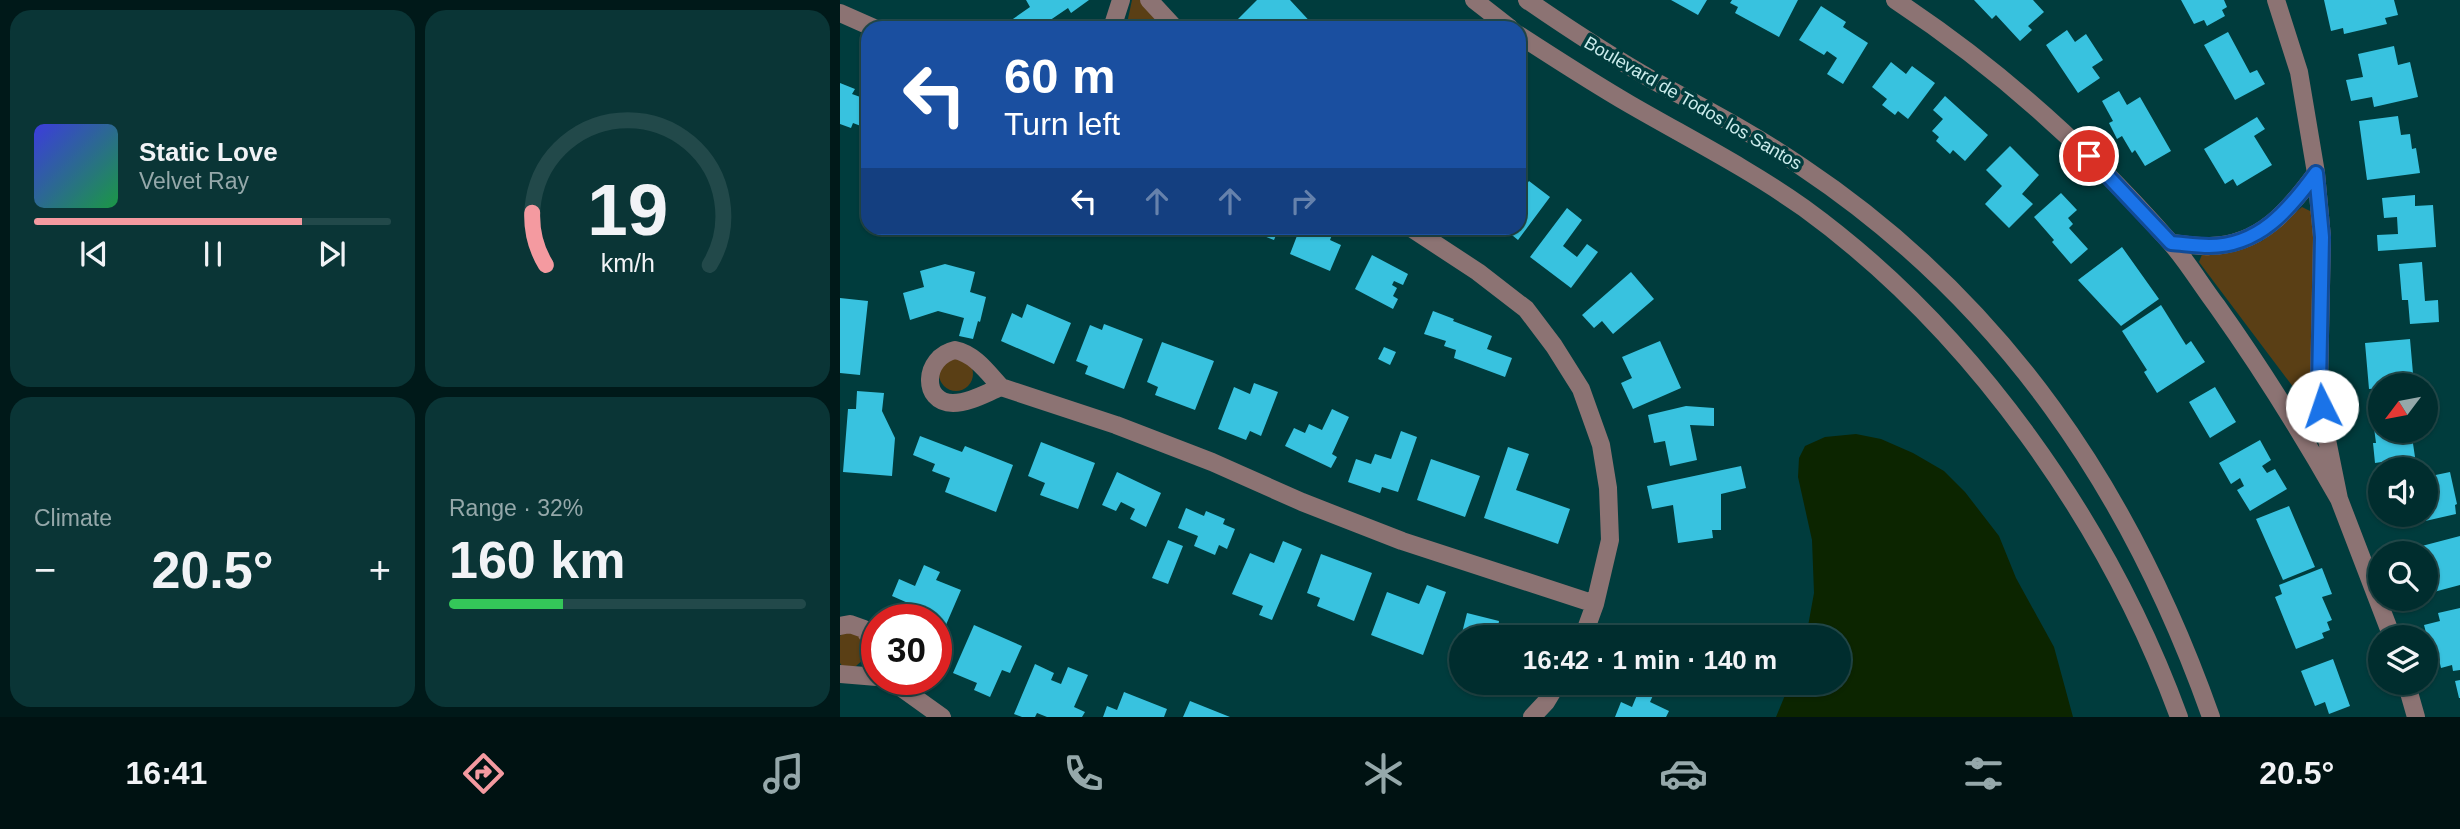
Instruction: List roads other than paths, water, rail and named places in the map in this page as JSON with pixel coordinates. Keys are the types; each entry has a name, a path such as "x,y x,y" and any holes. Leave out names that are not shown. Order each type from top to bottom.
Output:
{"street":[{"path":"1114,21 1121,0"},
{"path":"1149,0 1168,21"},
{"path":"1474,0 1501,21"},
{"name":"Boulevard de Todos los Santos","path":"1527,0 1585,40 1751,134 1864,211 1915,256 2004,344 2082,447 2119,510 2160,590 2189,655 2211,717"},
{"path":"1895,0 1960,46 2044,113 2089,156 2171,243 2256,361 2339,499"},
{"path":"2276,0 2299,72 2316,173 2322,237 2319,386 2324,425 2339,499 2387,625"},
{"path":"840,13 861,22"},
{"name":"Boulevard de Todos los Santos","path":"1526,39 1630,105 1760,178 1857,248 1900,286 1990,385 2060,485 2112,570 2163,674 2179,717"},
{"path":"2171,243 2211,247 2244,241 2270,225 2291,207 2316,173"},
{"path":"1422,235 1478,272 1526,309 1554,346 1581,389 1601,445 1608,488 1610,540 1587,625"},
{"path":"1001,387 1116,425 1402,541 1595,604"},
{"path":"840,626 850,624 861,628"},
{"path":"840,674 861,676"},
{"path":"911,695 942,717"},
{"path":"1532,717 1550,695"},
{"path":"2410,695 2416,717"}]}
